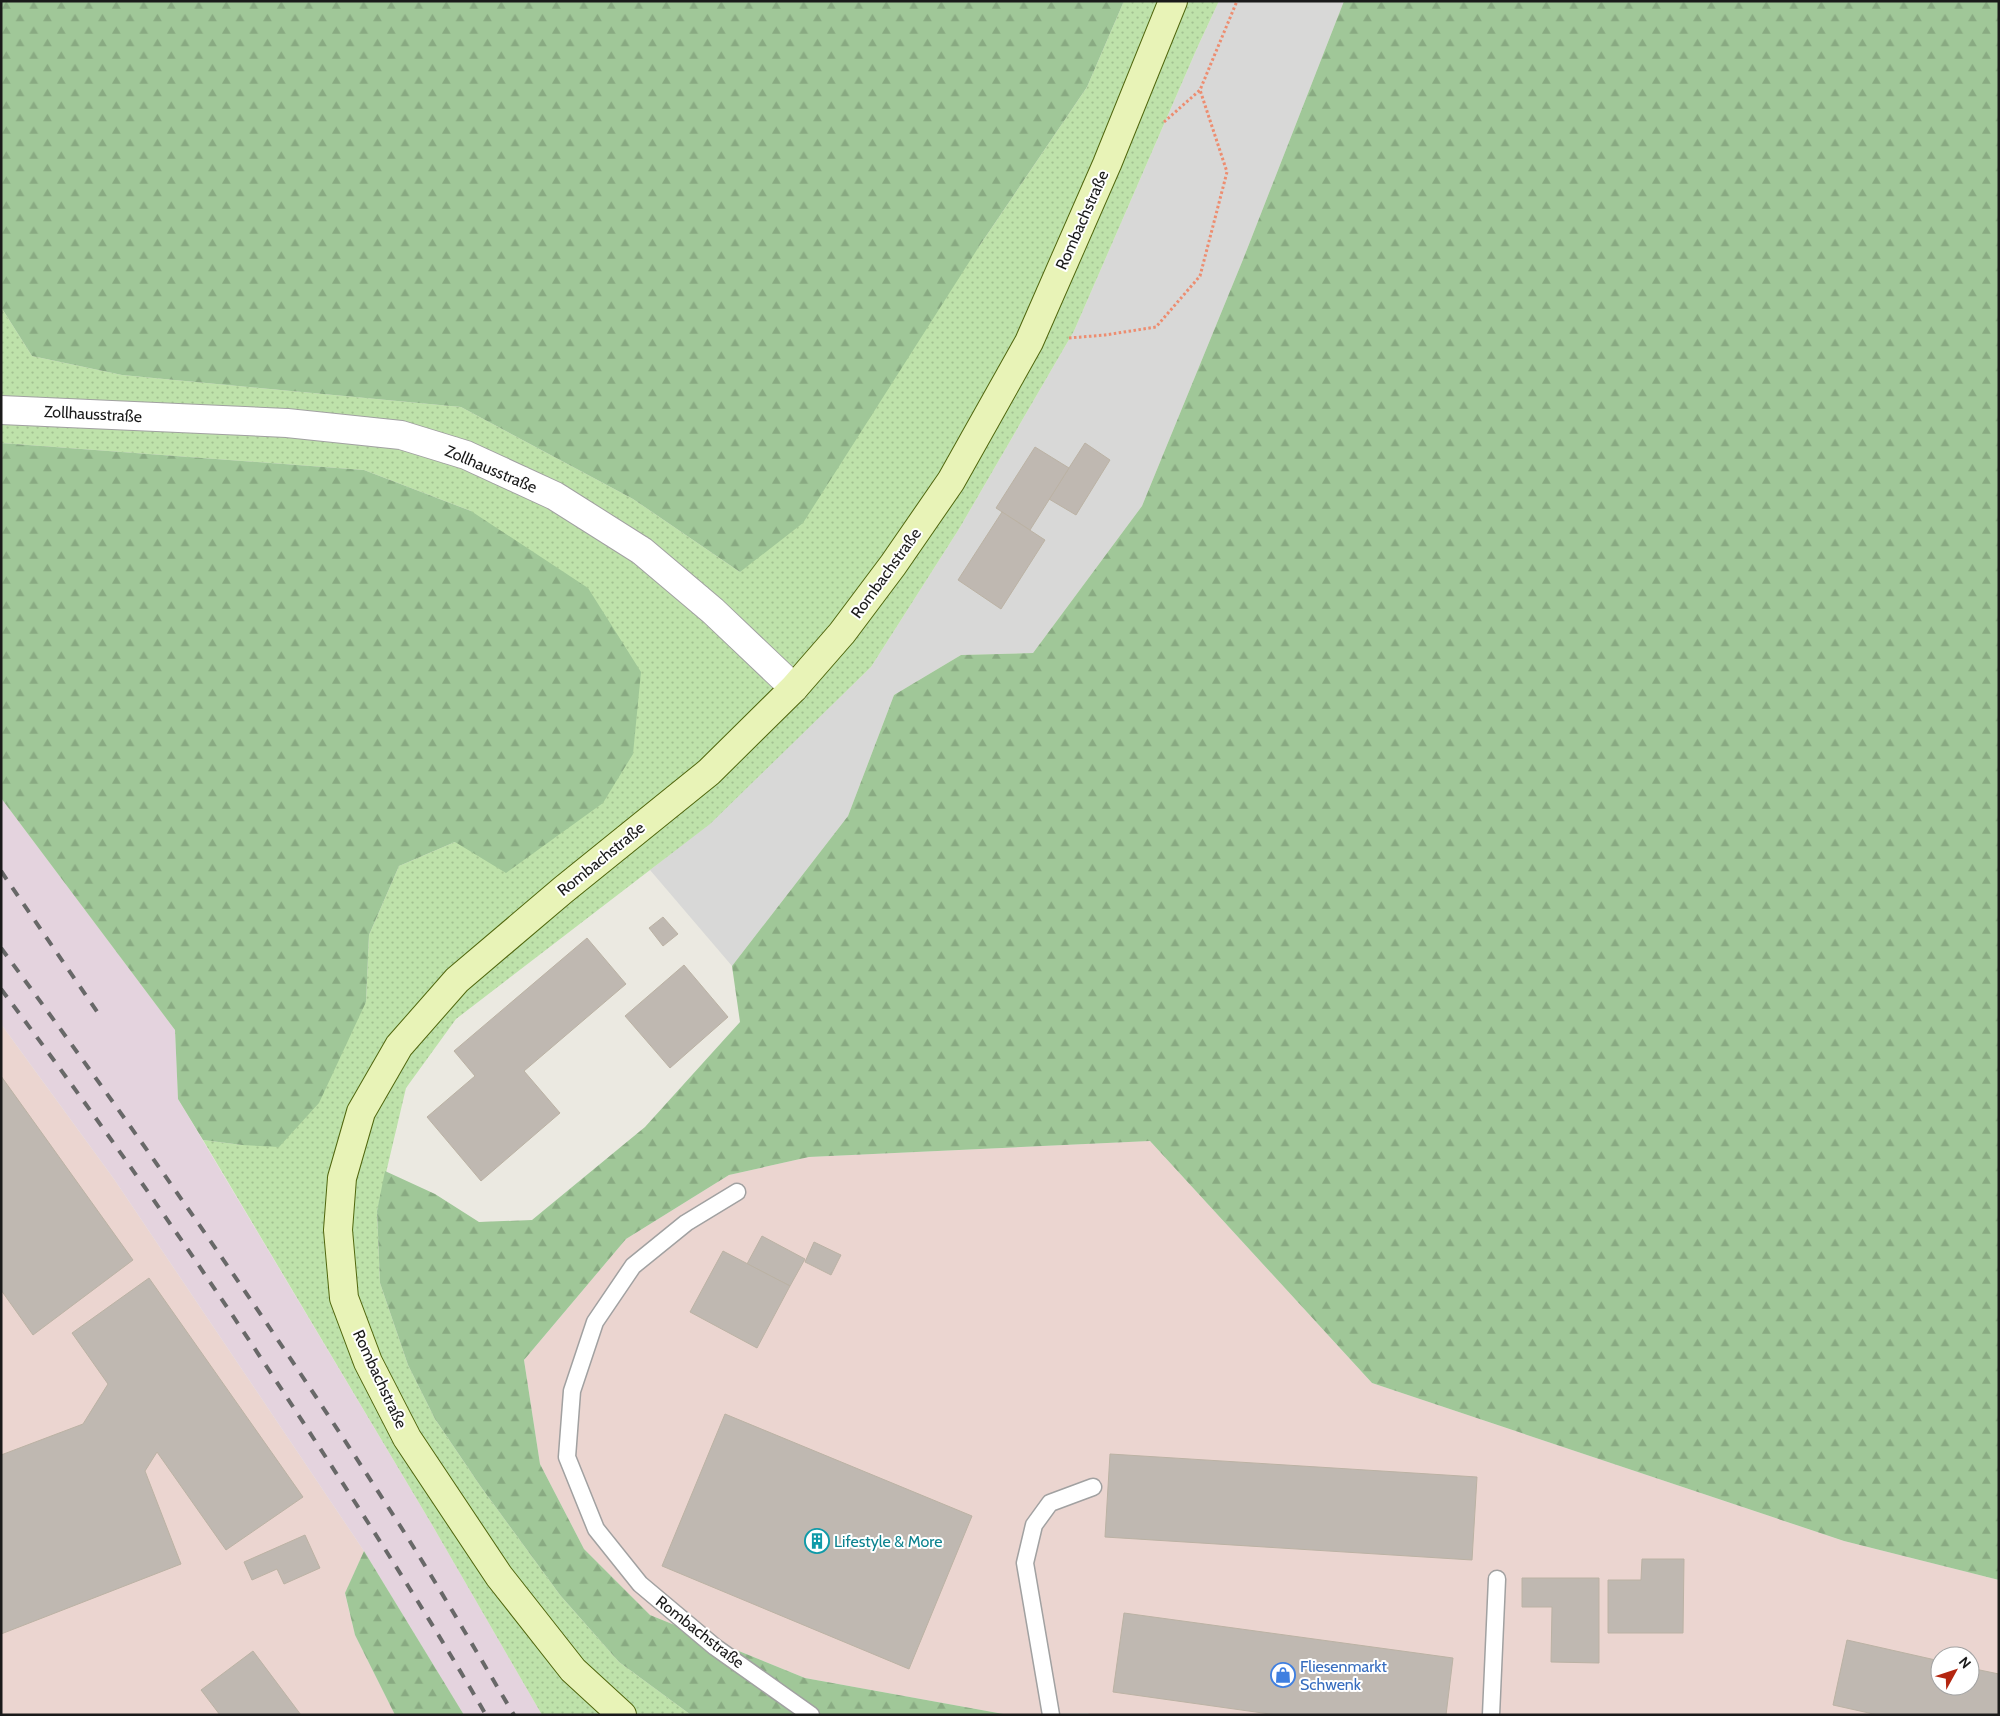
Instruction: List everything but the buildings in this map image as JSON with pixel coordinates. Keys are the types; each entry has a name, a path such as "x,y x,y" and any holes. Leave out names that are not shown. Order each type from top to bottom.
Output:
{"main road":[{"name":"Rombachstraße","path":"622,1715 573,1670 498,1576 403,1429 368,1362 344,1298 338,1230 342,1178 361,1112 399,1046 456,980 563,890 709,772 794,688 842,633 893,565 951,481 1029,342 1106,164 1172,1"}],"street":[{"name":"Zollhausstraße","path":"1,410 287,423 401,435 466,455 555,496 642,551 713,611 794,688"}],"lane":[{"name":"Rombachstraße","path":"737,1192 686,1223 633,1266 595,1322 572,1391 567,1457 596,1529 640,1584 715,1647 811,1715"},
{"path":"1051,1715 1025,1563 1034,1525 1050,1503 1093,1487"},
{"path":"1491,1715 1497,1579"}],"path":[{"path":"1159,126 1200,90 1237,1"},
{"path":"1029,342 1105,335 1156,327 1200,276 1227,172 1200,90"}],"shaded area":[{"path":"1219,1 1344,1 1244,257 1142,506 1033,653 961,655 894,695 848,816 732,966 650,870 710,823 871,667 959,529 1074,331"},
{"path":"1,798 175,1030 178,1099 431,1523 542,1715 464,1715 364,1551 114,1179 1,1024"},
{"path":"1,1024 114,1179 364,1551 345,1594 355,1635 395,1715 1,1715"},
{"path":"1150,1141 1372,1383 1844,1541 1999,1580 1999,1715 1090,1715 1088,1713 1009,1715 805,1678 650,1615 584,1549 540,1464 524,1360 626,1239 729,1175 809,1157"}],"green space":[{"path":"1,1 1124,1 1087,87 980,245 803,523 740,572 633,499 461,407 122,375 32,356 1,307"},
{"path":"1124,1 1219,1 1074,331 959,529 871,667 710,824 456,1019 406,1088 377,1211 380,1283 408,1365 435,1419 481,1487 560,1595 619,1662 691,1715 542,1715 431,1523 203,1140 242,1145 366,1002 369,935 399,866 455,842 471,511 364,470 1,443 1,307 32,356 122,375 461,407 633,499 740,572 980,245 1087,87"},
{"path":"1344,1 1999,1 1999,1580 1844,1541 1372,1383 1150,1141 809,1157 729,1175 626,1239 524,1360 540,1464 584,1549 650,1615 805,1678 1009,1715 691,1715 619,1662 560,1595 481,1487 435,1419 408,1365 380,1283 377,1211 385,1171 435,1194 479,1222 532,1220 645,1127 740,1022 732,966 848,816 894,695 961,655 1033,653 1142,506 1244,257"},
{"path":"1,443 364,470 471,511 588,588 641,672 633,754 603,803 506,873 455,842 399,866 369,935 366,1002 319,1103 279,1147 203,1140 178,1099 175,1030 1,798"},
{"path":"364,1551 464,1715 395,1715 355,1635 345,1593"}],"railway":[{"path":"1,871 98,1013"},
{"path":"1,948 155,1161 303,1378 414,1548 514,1715"},
{"path":"1,989 121,1154 237,1322 379,1540 486,1715"}],"place":[{"name":"Lifestyle & More","path":"817,1541"},
{"name":"Fliesenmarkt Schwenk","path":"1283,1675"}]}
